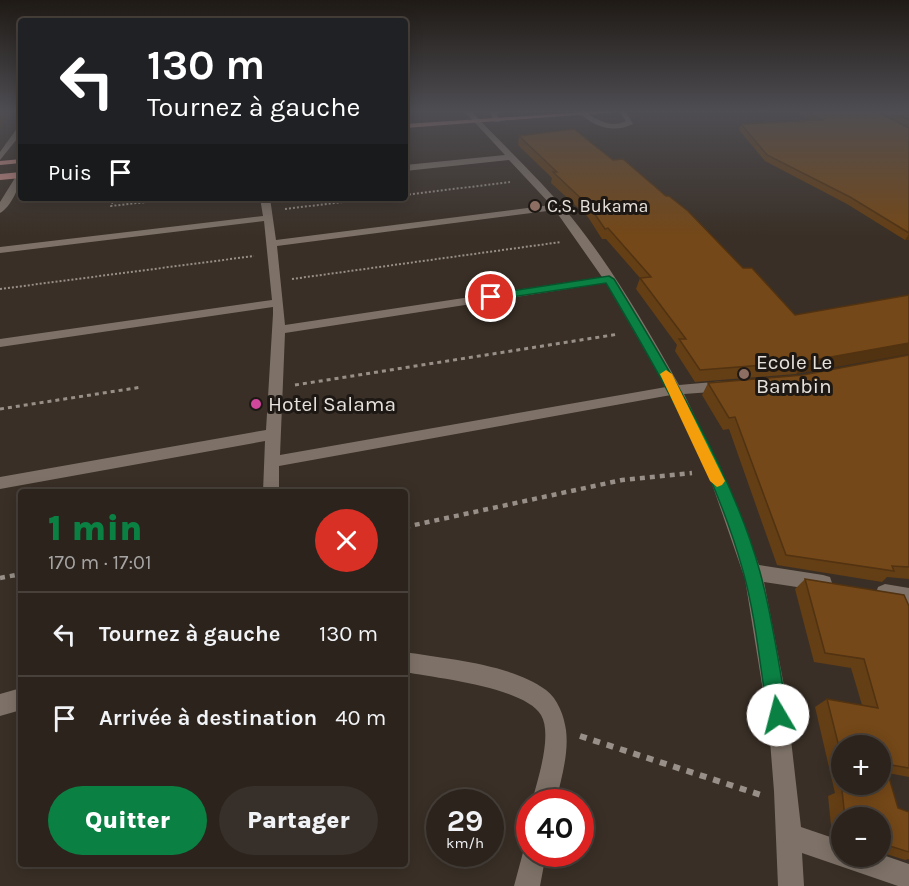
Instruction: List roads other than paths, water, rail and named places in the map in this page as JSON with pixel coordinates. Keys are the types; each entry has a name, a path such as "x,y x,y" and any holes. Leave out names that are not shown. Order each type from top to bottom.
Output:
{"main road":[{"path":"0,163 18,161"},
{"path":"0,177 18,175"}],"street":[{"path":"510,153 583,240 641,331 674,390 713,471 752,572 772,673 784,757 791,886"},
{"path":"408,168 513,157"},
{"path":"0,210 18,180"},
{"path":"272,249 556,207"},
{"path":"0,250 266,209 278,303 279,330 271,489"},
{"path":"279,330 609,279"},
{"path":"0,343 278,303"},
{"path":"271,462 674,390 738,385"},
{"path":"0,483 272,434"},
{"path":"752,572 842,586"},
{"path":"864,590 909,597"},
{"path":"408,663 516,684 548,706 554,728 554,756 547,789"},
{"path":"0,705 18,700"},
{"path":"790,836 831,850"},
{"path":"527,886 531,867"},
{"path":"880,867 909,877"}],"place":[{"name":"C.S. Bukama","path":"535,206"},
{"name":"Ecole Le Bambin","path":"744,374"},
{"name":"Hotel Salama","path":"256,404"}]}
